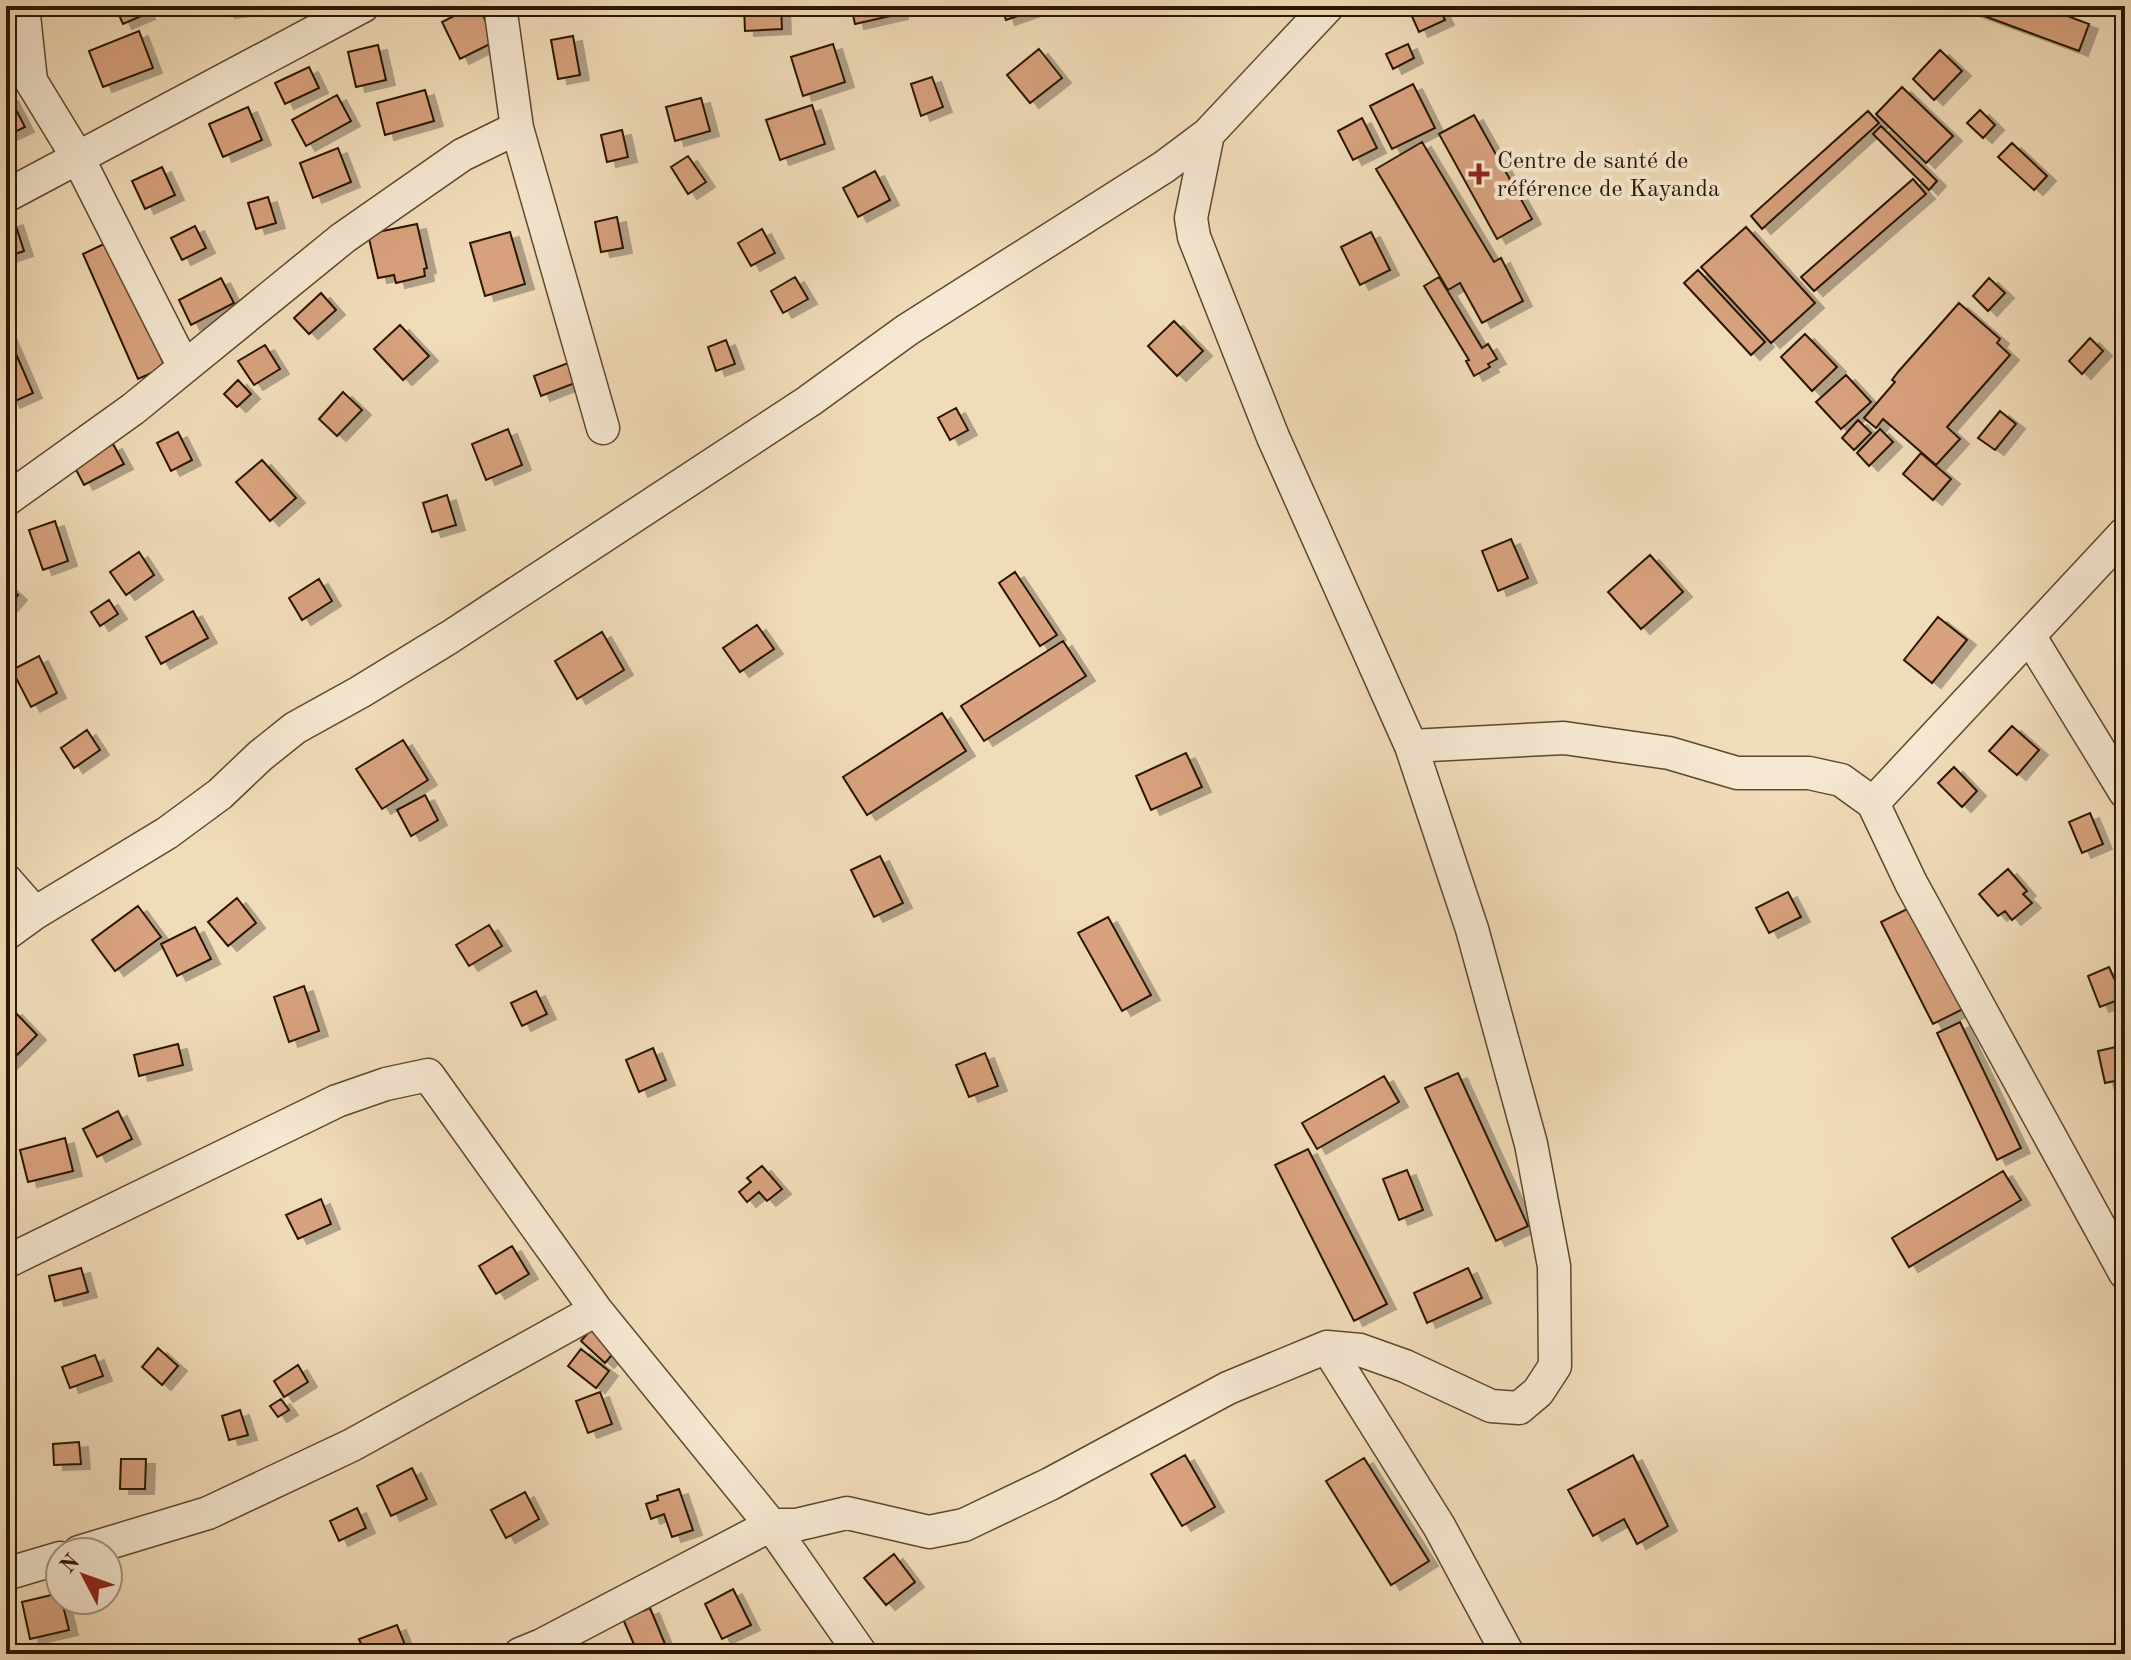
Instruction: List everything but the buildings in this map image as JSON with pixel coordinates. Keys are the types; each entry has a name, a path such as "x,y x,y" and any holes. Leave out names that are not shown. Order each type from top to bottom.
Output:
{"street":[{"path":"23,6 18,88 78,158 184,367"},
{"path":"6,196 363,6"},
{"path":"500,6 517,128 603,428"},
{"path":"6,934 167,833 220,794 295,728 450,637 809,401 990,275 1164,167 1208,134 1328,6"},
{"path":"6,500 133,409 343,238 462,155 517,128"},
{"path":"520,1654 771,1525 796,1525 847,1513 929,1532 964,1525 1050,1484 1228,1388 1327,1347 1360,1350 1405,1366 1491,1406 1519,1408 1538,1392 1555,1366 1554,1266 1531,1144 1472,929 1411,746 1273,437 1194,237 1191,218 1208,134"},
{"path":"1873,803 2125,533"},
{"path":"2030,637 2125,792"},
{"path":"1411,746 1564,738 1669,753 1737,773 1809,773 1841,780 1873,803 1911,883 2125,1273"},
{"path":"6,880 35,913"},
{"path":"6,1262 337,1101 386,1084 428,1075 596,1310 771,1525 861,1654"},
{"path":"124,1538 208,1513 352,1445 596,1310"},
{"path":"1327,1347 1439,1526 1508,1654"},
{"path":"6,1574 44,1563"}],"place":[{"name":"Centre de santé de référence de Kayanda","path":"1479,174"}]}
